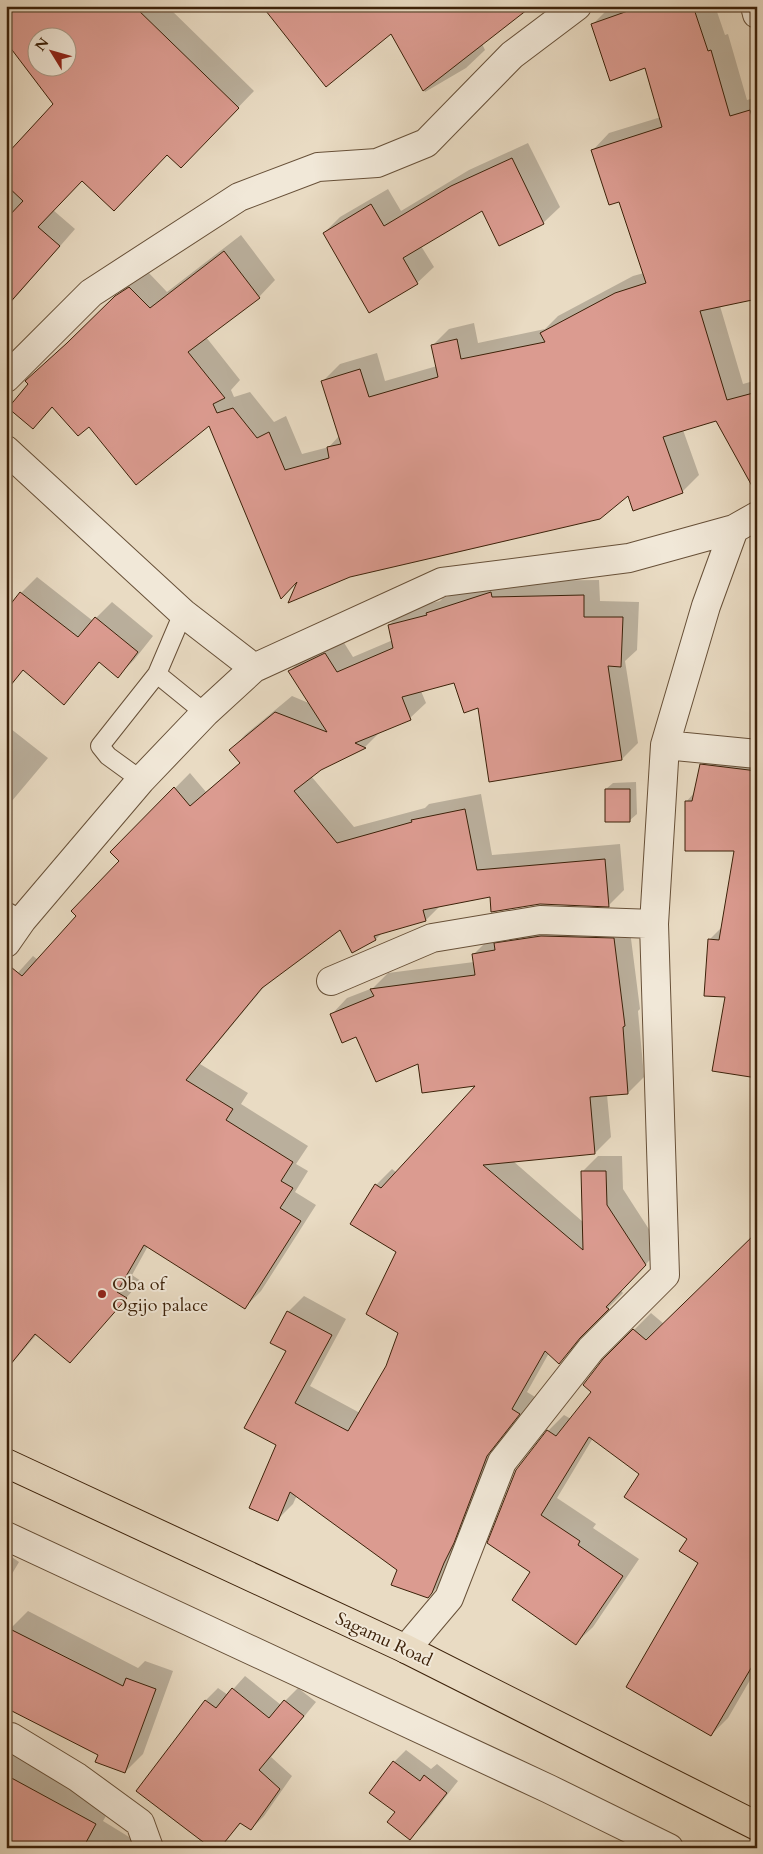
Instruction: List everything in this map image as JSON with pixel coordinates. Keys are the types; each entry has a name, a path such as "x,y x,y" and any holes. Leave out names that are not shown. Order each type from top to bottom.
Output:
{"highway":[{"name":"Sagamu Road","path":"6,1463 406,1649 757,1826"}],"street":[{"path":"6,378 91,293 240,197 318,167 377,162 426,143 512,55 577,6"},
{"path":"755,6 757,14"},
{"path":"6,450 183,613 254,668"},
{"path":"6,943 14,916 141,780 206,713 254,668 442,582 629,558 745,522"},
{"path":"406,1649 449,1598 502,1462 591,1348 665,1275 654,924 665,745 706,606 745,522"},
{"path":"665,745 757,754"},
{"path":"331,981 432,938 540,920 654,924"},
{"path":"6,1536 531,1780 669,1848"},
{"path":"10,1737 77,1777 140,1823 149,1848"}],"lane":[{"path":"141,780 108,756 100,746 157,674 183,613"},
{"path":"157,674 206,713"}],"building":[{"path":"6,6 134,6 239,108 181,168 167,155 114,211 82,181 38,227 60,246 6,307 6,219 23,201 6,185 6,155 53,104 33,78 78,78 78,28 28,28 28,71 6,42"},
{"path":"262,6 532,6 423,91 391,34 326,87"},
{"path":"642,6 693,6 708,51 711,50 730,116 750,110 757,133 757,299 700,311 727,400 757,392 757,495 716,421 663,437 683,493 633,511 628,496 600,519 350,577 288,603 297,582 281,599 209,426 136,485 89,427 78,436 52,407 33,429 8,408 28,384 25,381 115,296 129,287 150,308 224,251 260,298 188,352 225,398 213,404 217,413 233,408 257,438 269,432 285,470 329,458 327,447 341,444 321,381 360,369 369,397 438,377 431,345 457,339 461,359 545,342 540,333 615,293 646,283 619,202 609,205 591,150 662,127 645,68 610,81 591,24"},
{"path":"512,158 544,224 499,246 482,211 403,258 418,284 369,313 323,233 371,204 384,226 451,186"},
{"path":"20,592 78,637 95,617 138,652 118,678 99,662 64,705 23,670 6,691 6,610"},
{"path":"491,592 492,597 584,595 584,617 623,617 621,667 608,666 622,760 489,782 478,708 464,713 454,683 402,697 411,720 355,743 366,748 321,770 294,791 337,843 412,822 411,820 465,809 477,870 605,859 609,907 540,904 491,912 490,897 423,910 426,921 374,936 376,940 352,953 340,930 262,988 186,1080 233,1109 226,1120 293,1162 281,1181 293,1188 280,1208 301,1221 245,1309 144,1245 117,1292 127,1298 70,1363 35,1334 6,1370 6,963 22,976 76,916 71,911 119,861 110,852 174,787 190,806 240,763 229,750 275,712 327,732 288,671 325,653 337,672 393,648 388,625 427,615 426,613"},
{"path":"700,764 757,771 757,1078 712,1071 725,997 704,996 708,939 719,940 734,851 685,851 685,801 692,801"},
{"path":"605,789 630,789 630,822 605,822"},
{"path":"541,936 614,938 625,1026 623,1027 628,1094 590,1097 595,1154 483,1165 583,1250 581,1171 606,1171 607,1205 646,1265 606,1307 609,1309 580,1338 559,1364 545,1351 512,1409 520,1414 487,1456 454,1543 428,1598 391,1585 397,1570 290,1492 278,1521 249,1508 276,1445 244,1428 286,1351 270,1343 287,1311 332,1335 295,1403 348,1431 386,1366 398,1333 366,1314 396,1252 350,1224 375,1184 381,1188 475,1086 422,1093 418,1064 376,1082 356,1037 342,1043 330,1014 374,996 370,989 475,975 472,954 495,950 494,943"},
{"path":"757,1232 757,1658 711,1736 626,1687 698,1563 679,1551 687,1539 624,1497 639,1474 589,1437 541,1515 580,1541 578,1545 623,1576 576,1645 512,1600 530,1572 487,1543 516,1470 547,1430 556,1436 591,1392 583,1385 603,1359 633,1329 646,1340"},
{"path":"6,1627 123,1686 126,1678 156,1689 125,1773 95,1762 98,1755 6,1708"},
{"path":"232,1688 269,1718 284,1700 304,1716 259,1770 280,1789 251,1830 240,1823 220,1848 211,1848 136,1791 205,1700 216,1708"},
{"path":"393,1761 420,1781 424,1775 447,1793 410,1840 387,1822 395,1812 369,1793"},
{"path":"6,1775 96,1824 83,1848 6,1848"}],"place":[{"name":"Oba of Ogijo palace","path":"102,1294"}]}
